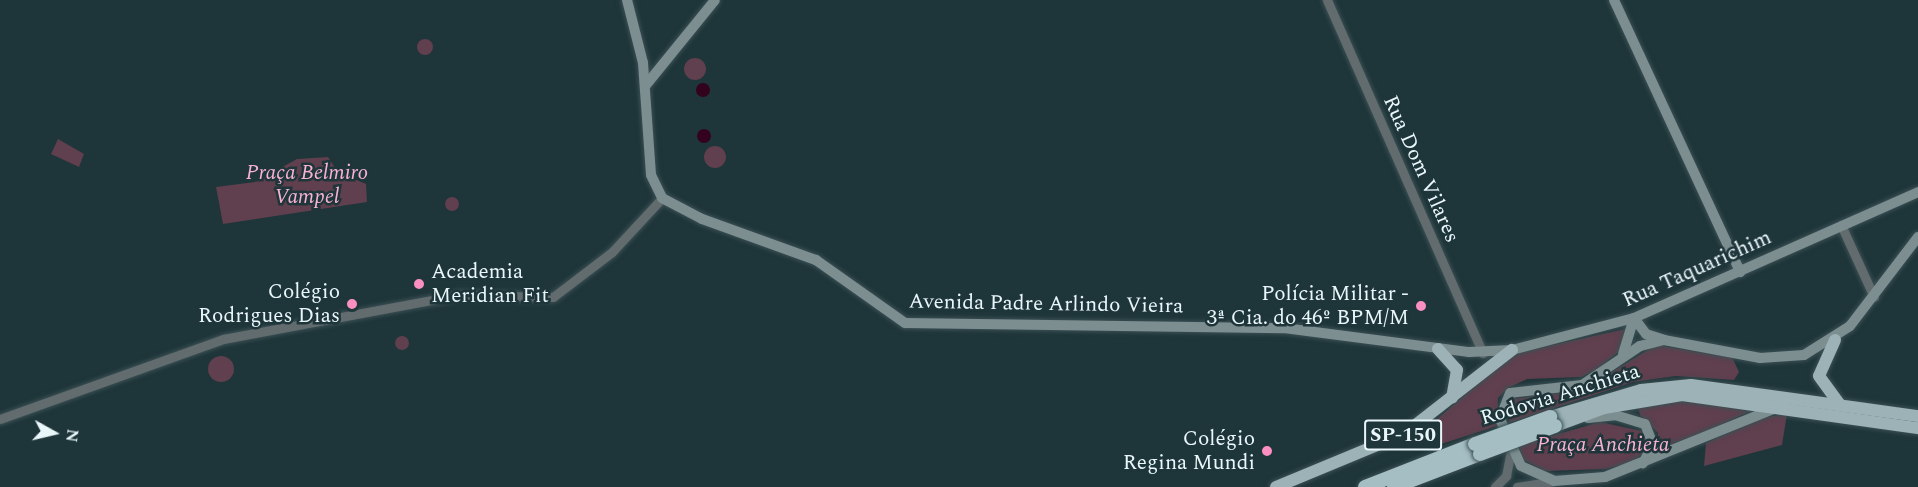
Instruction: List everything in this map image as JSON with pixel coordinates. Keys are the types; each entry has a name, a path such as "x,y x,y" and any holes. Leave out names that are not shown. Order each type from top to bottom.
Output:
{"highway":[{"path":"1835,340 1819,376 1827,394 1841,406"},
{"path":"1438,349 1457,370 1449,402"},
{"name":"SP-150","path":"1276,487 1398,438 1449,402 1512,350"},
{"name":"Rodovia Anchieta","path":"1365,487 1553,421 1672,385 1918,416"},
{"name":"Rodovia Anchieta","path":"1553,421 1574,419 1682,395 1786,406 1918,428"},
{"name":"Rodovia Anchieta","path":"1394,487 1478,449"}],"main road":[{"path":"627,0 643,63 651,175 662,198"},
{"path":"645,90 649,74 715,0"},
{"path":"1614,0 1740,272"},
{"path":"1620,0 1650,77"},
{"path":"643,63 649,74"},
{"name":"Rua Taquarichim","path":"1483,353 1512,350 1634,318 1918,192"},
{"name":"Avenida Padre Arlindo Vieira","path":"662,198 702,219 816,260 904,322 1284,328 1483,353"},
{"path":"1634,318 1642,332 1664,340 1760,358 1804,355 1835,340 1874,297 1918,237"},
{"path":"1619,359 1632,339 1634,318"},
{"path":"1664,340 1619,359 1582,385 1510,393 1500,419 1511,451 1526,471 1554,480 1596,479 1642,464 1730,424 1786,406"},
{"path":"1574,419 1616,415 1646,424 1653,445 1642,464"}],"street":[{"name":"Rua Dom Vilares","path":"1327,0 1483,353"},
{"path":"0,419 222,339 459,295 553,297 612,252 662,198"},
{"path":"1841,225 1874,297"},
{"path":"1495,487 1506,476 1511,451"},
{"path":"1518,487 1554,480"}],"green space":[{"path":"425,39 431,41 433,47 431,53 425,55 419,53 417,47 419,41"},
{"path":"695,58 703,61 706,69 703,77 695,80 687,77 684,69 687,61"},
{"path":"58,139 84,154 79,167 51,154"},
{"path":"715,146 723,149 726,157 723,165 715,168 707,165 704,157 707,149"},
{"name":"Praça Belmiro Vampel","path":"328,157 338,172 366,184 367,202 223,224 216,187 255,182 297,159"},
{"path":"452,197 457,199 459,204 457,209 452,211 447,209 445,204 447,199"},
{"path":"1630,328 1622,349 1596,370 1581,377 1527,379 1508,388 1498,398 1497,426 1432,447 1428,427 1512,354"},
{"path":"399,336 405,336 409,343 405,350 399,350 395,346 395,340"},
{"name":"Praça Anchieta","path":"1656,345 1732,357 1739,372 1734,380 1676,376 1633,382 1509,423 1512,399 1582,390"},
{"path":"221,356 230,360 234,369 230,378 221,382 212,378 208,369 212,360"},
{"name":"Praça Anchieta","path":"1681,399 1753,410 1657,454 1658,433 1640,415 1638,406"},
{"path":"1787,414 1782,445 1704,466 1706,443 1760,418"},
{"name":"Praça Anchieta","path":"1600,422 1642,431 1648,450 1630,463 1605,469 1545,471 1520,458 1516,446"}],"shaded area":[{"path":"700,83 706,83 710,90 706,97 700,97 696,93 696,87"},
{"path":"701,129 707,129 711,136 707,143 701,143 697,139 697,133"}],"place":[{"name":"Academia Meridian Fit","path":"419,284"},
{"name":"Colégio Rodrigues Dias","path":"352,304"},
{"name":"Polícia Militar - 3ª Cia. do 46º BPM/M","path":"1421,306"},
{"name":"Colégio Regina Mundi","path":"1267,451"}]}
